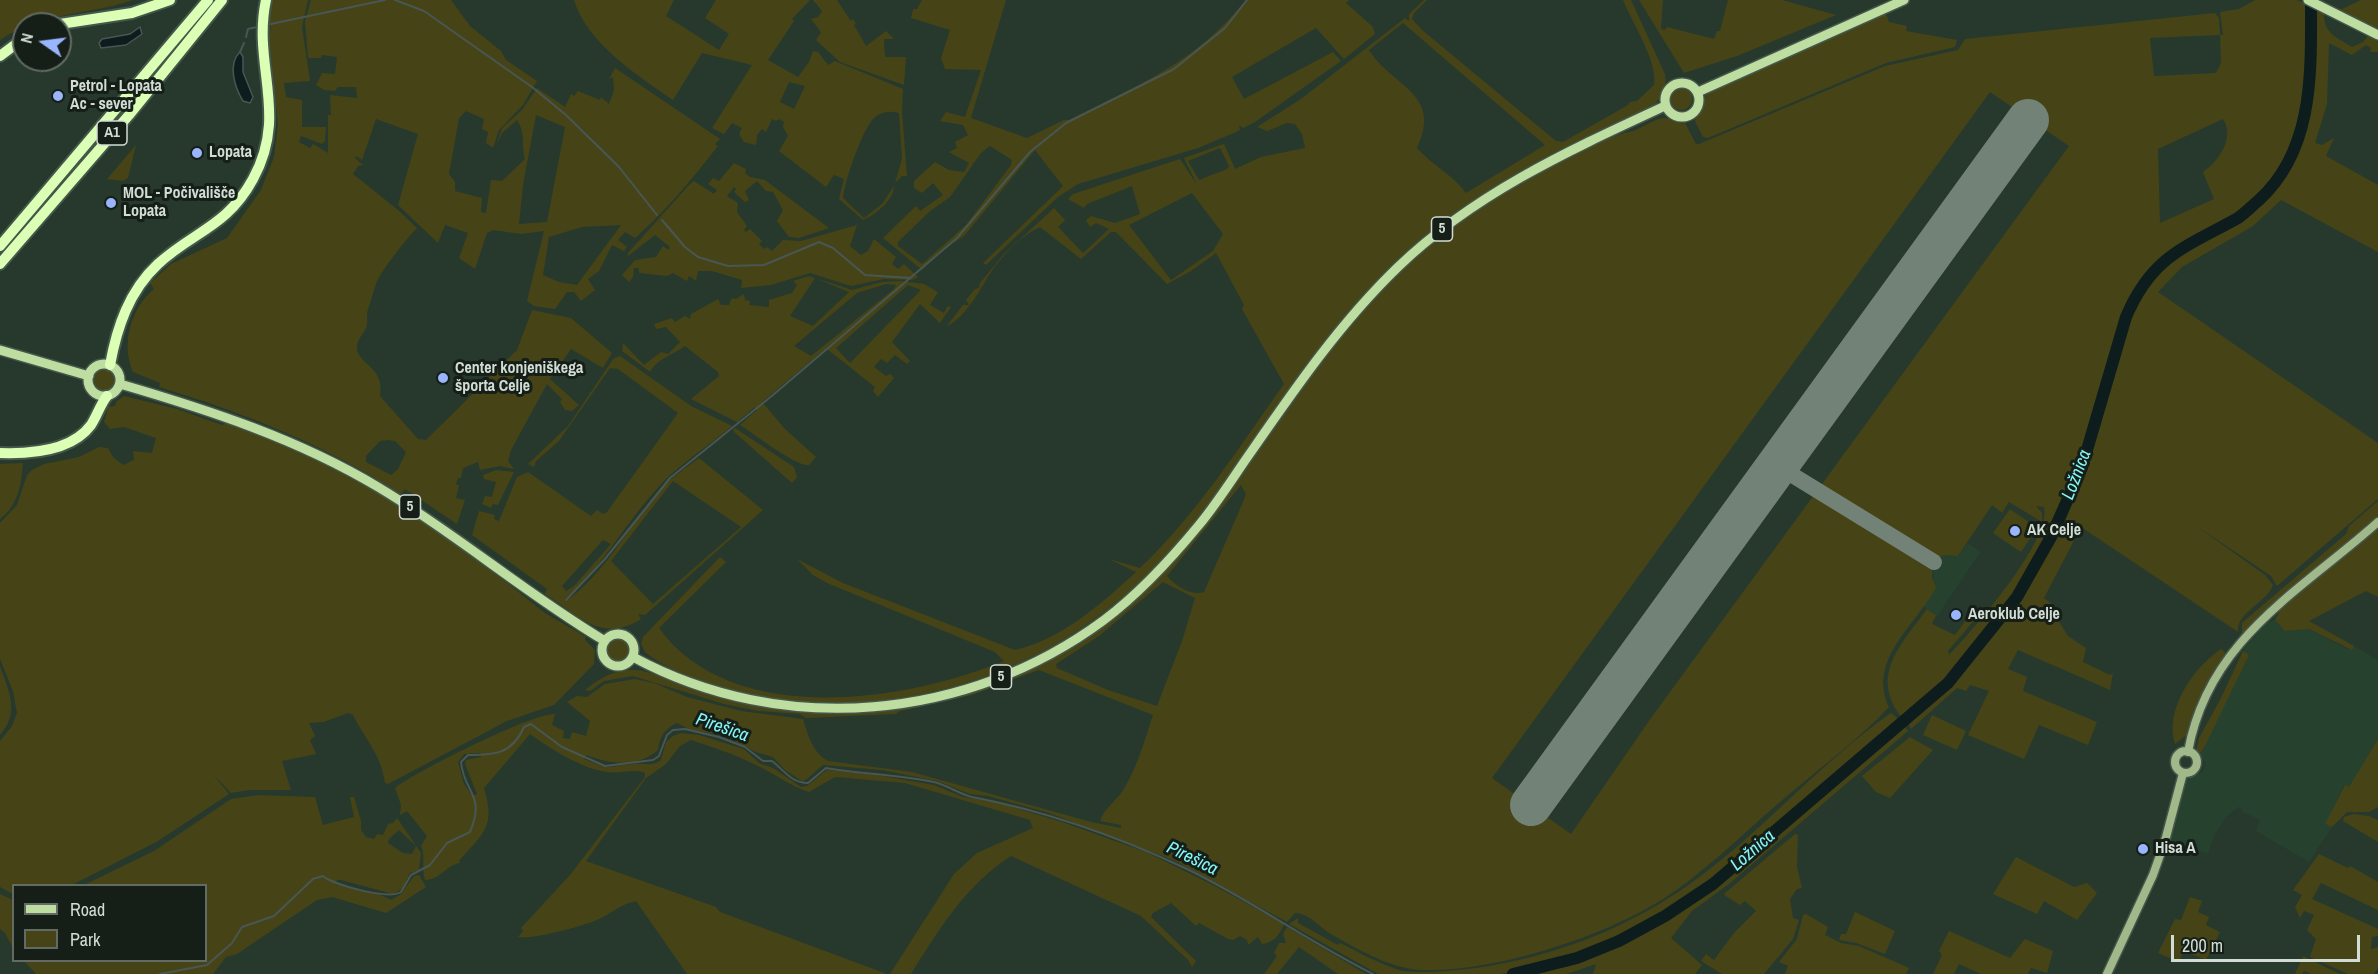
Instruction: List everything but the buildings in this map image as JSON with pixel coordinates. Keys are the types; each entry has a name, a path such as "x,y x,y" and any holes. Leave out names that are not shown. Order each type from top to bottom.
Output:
{"highway":[{"path":"72,22 132,13 170,0"},
{"name":"A1","path":"0,246 208,0"},
{"name":"A1","path":"0,264 129,115 222,0"},
{"path":"110,365 124,309 146,278 158,264 219,222 253,180 269,139 270,102 261,29 266,0"},
{"path":"0,453 53,448 81,435 92,424 107,396"}],"main road":[{"path":"1698,92 1904,0"},
{"path":"2308,0 2378,35"},
{"path":"1675,83 1689,84 1698,92 1699,104 1695,111 1685,117 1672,115 1665,106 1665,93 1675,83"},
{"name":"5","path":"633,657 685,681 728,695 780,705 840,709 881,707 938,698 997,678 1065,646 1106,618 1162,567 1201,522 1324,349 1397,268 1473,205 1510,182 1665,106"},
{"path":"0,351 89,376"},
{"path":"110,365 117,371 120,384 115,392 107,396 93,392 88,384 89,376 95,367 110,365"},
{"name":"5","path":"120,384 254,428 345,468 418,512 557,612 604,641"},
{"path":"2188,752 2209,691 2242,639 2286,596 2378,522"},
{"path":"617,634 624,635 632,642 633,657 625,666 608,663 603,655 604,641 617,634"},
{"path":"2188,752 2195,757 2196,765 2192,772 2183,773 2176,768 2175,760 2180,753 2188,752"},
{"path":"2107,974 2153,875 2165,841 2183,773"}],"shaded area":[{"path":"140,27 142,34 126,45 101,48 99,43 102,39 130,34"},
{"path":"240,52 243,57 243,72 253,97 250,103 243,101 237,90 234,76 234,63"},
{"path":"1968,543 1980,552 1933,622 1936,615 1923,606 1934,591 1933,565 1935,560 1944,555 1958,556"},
{"path":"2275,620 2285,631 2309,629 2347,649 2354,646 2378,660 2378,739 2349,788 2344,785 2326,824 2332,827 2309,862 2256,831 2260,820 2241,811 2242,809 2238,807 2225,818 2214,836 2208,854 2169,840 2186,781 2192,775 2203,772 2206,762 2200,759 2196,752 2199,738 2246,646 2266,623"}],"green space":[{"path":"0,0 133,0 72,14 72,12 12,12 12,33 0,40"},
{"path":"270,0 308,0 302,27 310,81 284,83 286,97 302,100 302,127 326,127 325,141 322,144 301,136 299,142 310,148 313,144 328,153 330,95 357,98 356,87 338,87 335,91 324,90 316,85 322,73 335,74 337,57 322,55 321,58 308,58 305,21 311,0 451,0 470,26 501,51 506,60 537,81 523,105 499,130 493,148 486,143 488,132 482,129 484,119 466,111 459,118 449,174 455,182 455,191 482,198 481,212 486,213 491,180 502,181 525,159 521,130 517,120 502,133 496,145 502,128 522,110 537,88 565,107 571,94 574,96 578,91 600,100 601,97 609,104 614,90 613,77 609,79 615,68 720,139 715,144 718,146 709,158 658,217 635,238 625,232 618,240 627,247 624,251 612,245 599,271 588,279 595,290 581,301 574,292 567,292 555,309 534,306 527,301 544,231 521,234 493,230 487,233 475,269 459,258 468,233 445,225 438,243 398,205 418,134 376,119 362,160 356,156 355,158 363,165 358,166 353,174 417,228 394,255 378,279 368,311 367,326 357,349 362,359 379,379 380,396 418,439 426,440 517,350 532,310 571,318 612,353 603,368 571,349 550,379 579,405 572,411 565,410 560,402 562,399 547,384 511,450 508,461 514,469 500,466 480,470 478,462 463,468 461,478 458,478 456,484 459,486 456,498 465,500 457,524 405,489 401,494 373,476 314,445 253,419 159,387 160,383 133,372 129,362 130,328 139,307 154,289 150,283 171,264 227,238 261,190 274,157 278,125 269,36 271,27 268,18","holes":["536,115 565,127 547,222 519,224 523,185","621,225 577,285 559,282 543,275 549,237 582,227","380,441 395,441 406,452 398,469 391,475 366,462 366,456"]},
{"path":"574,0 674,0 666,16 719,50 729,34 705,18 716,0 810,0 792,19 794,21 768,60 798,77 809,62 813,51 818,52 828,65 835,61 903,89 902,112 907,176 902,176 895,183 902,159 899,113 882,113 873,119 859,145 843,198 864,218 882,204 894,186 891,197 883,206 863,220 839,199 844,179 834,175 826,187 779,151 788,136 783,127 784,122 772,119 766,132 762,129 757,135 756,145 744,142 739,134 742,128 732,123 724,134 712,128 752,65 702,53 673,100 615,57 590,30","holes":["789,82 805,86 794,109 780,102"]},
{"path":"813,0 837,0 851,21 853,19 866,46 886,31 894,39 884,39 885,57 906,57 904,85 840,62 816,40 821,32 811,19 818,17 822,11"},
{"path":"922,0 1006,0 971,118 1027,138 1064,120 1069,120 1164,70 1207,40 1246,0 1349,0 1346,3 1373,27 1375,34 1344,59 1316,28 1232,77 1244,99 1333,52 1341,61 1255,122 1243,128 1239,125 1240,130 1236,132 1198,148 1078,184 1058,197 986,265 983,263 1063,186 1035,150 964,236 941,251 922,270 883,238 916,206 920,211 943,195 933,183 922,193 914,188 914,181 935,162 949,170 964,172 969,163 949,152 957,148 955,142 968,135 963,125 940,121 946,112 965,117 981,70 945,69 941,58 950,30 911,18 913,9 917,9","holes":["990,146 1012,160 1011,165 966,225 922,264 898,246 898,242 930,211 950,197 981,153"]},
{"path":"1424,0 1427,0 1414,13 1412,19 1422,30 1556,141 1563,142 1630,102 1637,101 1654,85 1654,75 1648,54 1623,0 1631,0 1665,74 1664,91 1654,105 1583,138 1514,175 1448,218 1417,242 1388,269 1337,327 1202,514 1166,556 1128,593 1086,625 1042,652 995,673 945,689 892,699 815,703 764,697 710,684 685,675 645,652 641,644 643,637 720,557 726,562 659,628 690,660 729,681 774,693 821,697 870,695 918,687 964,675 1004,661 995,652 827,583 813,575 797,559 843,583 1015,650 1049,638 1065,629 1109,596 1136,572 1109,559 1140,568 1161,547 1199,503 1284,384 1242,309 1244,305 1216,253 1191,271 1167,284 1116,232 1111,232 1081,259 1040,227 1026,235 1007,253 991,272 966,310 946,327 963,305 969,305 966,300 975,289 979,288 980,283 1003,255 1054,208 1065,220 1058,227 1083,253 1109,229 1096,223 1090,227 1086,220 1091,216 1115,223 1140,214 1132,186 1087,204 1084,208 1068,199 1073,194 1180,159 1197,185 1184,158 1224,144 1235,169 1261,157 1305,148 1302,134 1295,124 1287,123 1267,131 1257,127 1301,99 1405,18 1409,21 1409,14","holes":["1403,23 1545,145 1466,193 1417,148 1423,130 1424,115 1419,103 1369,50","1220,148 1229,166 1227,169 1199,180 1188,161","1192,193 1223,234 1213,251 1171,280 1129,225"]},
{"path":"1639,0 1663,0 1661,29 1665,30 1667,27 1714,39 1717,31 1720,31 1728,0 1782,0 1836,15 1737,56 1684,73"},
{"path":"2255,0 2296,0 2308,4 2305,91 2301,118 2293,144 2281,168 2263,190 2235,214 2190,238 2168,253 2149,272 2134,293 2127,306 2092,424 2064,501 2028,574 2006,609 1970,653 1903,719 1888,689 1888,675 1892,661 1907,635 1927,609 1936,615 1932,624 1955,635 1974,609 1977,617 1948,651 1949,655 1992,606 2024,562 2036,541 2043,522 2044,507 2036,506 2042,513 2042,522 2009,502 2002,513 1992,505 1958,556 1944,555 1935,560 1863,514 1859,519 1933,565 1932,577 1936,588 1896,644 1884,674 1884,690 1889,707 1854,740 1675,891 1620,922 1553,948 1483,965 1421,970 1397,966 1329,933 1304,915 1295,913 1287,922 1173,860 1049,813 988,796 970,794 937,781 882,770 823,765 802,781 785,770 773,757 756,752 723,735 691,730 677,723 663,734 658,750 642,760 623,763 604,761 586,755 584,759 609,767 654,763 661,760 666,742 681,733 699,735 744,749 759,763 773,768 801,787 807,786 827,770 877,775 934,785 963,797 999,803 1062,822 1146,852 1284,924 1270,942 1262,944 1258,937 1248,945 1247,940 1240,936 1233,940 1228,939 1199,923 1196,926 1171,903 1153,913 1151,917 1196,961 1192,967 1188,960 1141,916 1011,856 980,880 967,894 943,925 911,974 890,974 954,874 977,853 1033,828 1030,820 905,783 835,777 809,792 746,760 691,740 680,746 666,764 646,778 586,861 716,907 720,912 887,974 687,974 636,901 625,904 581,926 545,935 518,937 523,931 521,928 570,875 645,777 645,773 641,772 607,772 577,763 530,734 484,788 489,812 488,821 481,836 459,861 460,863 451,866 435,878 425,880 421,846 427,836 407,811 400,815 401,805 395,788 474,745 542,716 555,714 552,725 564,731 563,738 570,739 572,732 586,736 590,721 567,702 577,696 587,697 605,684 635,679 654,683 687,697 741,711 803,719 814,748 828,761 912,772 1091,822 1121,828 1121,825 1100,821 1130,779 1153,715 1039,670 972,695 900,711 896,714 806,718 800,714 759,711 724,704 633,676 604,681 590,691 585,690 613,673 633,670 656,674 695,690 734,700 801,711 845,713 888,710 932,703 1016,676 1092,633 1127,607 1161,576 1220,506 1325,357 1378,293 1404,267 1461,220 1524,180 1617,135 1637,130 1664,118 1683,124 1684,121 1696,144 1699,144 1885,66 1958,50 1965,39 2215,13 2219,18 2220,35 2223,35 2220,12 2239,9","holes":["2220,35 2221,63 2216,73 2154,76 2150,38","1990,92 2069,146 1651,718 1571,834 1492,778","2223,119 2227,134 2224,148 2215,162 2203,172 2214,199 2160,223 2158,149","1241,485 1246,494 1204,592 1194,593 1184,589 1167,576","1163,582 1195,598 1182,641 1157,706 1108,690 1057,668 1056,664 1099,636","480,753 481,757 466,760 465,764 477,794 472,796 464,784 458,762 464,754"]},
{"path":"2361,0 2378,0 2378,29 2340,10"},
{"path":"2315,7 2324,12 2328,30 2352,47 2363,42 2368,36 2378,42 2378,52 2370,52 2371,48 2366,45 2352,55 2329,43 2327,104 2315,143 2322,145 2334,138 2326,156 2378,185 2378,252 2281,200 2253,226 2182,267 2158,292 2378,443 2378,499 2277,586 2271,576 2195,525 2265,575 2273,585 2265,597 2242,619 2238,632 2081,527 2044,598 2052,604 2051,609 2068,636 2086,648 2083,662 2110,675 2113,673 2110,690 2018,650 2008,669 2027,677 2023,691 2097,722 2088,745 2039,725 2024,759 1968,735 1989,691 1970,685 1966,691 1957,688 1911,729 1907,722 1939,693 1995,632 2041,564 2077,489 2091,448 2124,329 2131,310 2148,281 2157,270 2179,253 2257,207 2278,184 2293,159 2310,101"},
{"path":"1886,14 1889,22 1907,26 1906,31 1957,40 1955,47 1886,63 1708,138 1703,137 1695,121 1696,113 1707,93 1874,16"},
{"path":"1677,88 1685,88 1692,95 1692,103 1685,110 1677,110 1670,103 1670,95"},
{"path":"136,145 128,178 123,181 107,179"},
{"path":"734,163 746,169 745,173 750,177 765,180 829,228 799,238 789,237 777,221 783,210 773,192 766,191 757,181 745,191 749,200 745,202 734,192 736,189 734,187 727,196 738,203 737,212 747,226 744,230 746,232 750,229 762,241 759,244 764,249 767,247 772,251 783,240 801,241 857,225 850,246 861,255 868,251 874,239 896,257 892,264 898,269 904,264 918,277 912,280 884,279 851,286 810,273 771,285 741,288 742,280 712,271 698,271 696,281 689,276 687,281 673,273 667,276 639,273 639,268 634,268 633,277 629,282 622,275 635,260 656,257 663,246 668,250 670,247 655,235 628,256 628,253 688,186 694,181 714,194 717,190 708,184 713,178 719,181"},
{"path":"809,276 852,290 882,282 900,281 924,284 938,292 930,305 944,313 948,306 951,307 940,323 920,304 892,342 910,361 907,364 895,355 887,363 881,359 874,367 886,376 890,374 894,378 878,397 873,391 875,387 827,349 904,283 762,402 785,429 816,457 809,465 795,461 740,425 757,410 755,407 737,422 691,399 719,376 718,372 685,346 661,360 650,372 622,351 623,343 644,365 661,352 668,354 680,342 666,327 656,329 654,324 672,318 675,322 685,316 690,319 691,314 718,299 721,305 729,305 732,298 736,299 744,294 745,300 750,301 749,305 769,307 769,300 792,293 797,285 793,281","holes":["815,278 849,292 813,326 790,316","886,284 896,285 811,356 794,346 857,293","908,285 921,290 850,363 836,348"]},
{"path":"620,356 691,406 732,426 681,465 663,483 643,505 590,575 565,599 566,601 604,565 661,489 699,458 763,510 645,615 638,614 641,619 614,629 602,628 579,618 545,594 547,589 472,535 479,511 495,515 494,519 499,521 517,477 528,472 591,516 597,510 603,514 607,512 678,413 618,369 610,368 559,441 536,461 534,467 528,464 568,426 613,359","holes":["673,481 741,527 653,604 611,561","603,540 611,544 574,586 566,591 562,586"]},
{"path":"101,369 109,369 116,376 116,384 109,391 101,391 94,384 94,376"},
{"path":"124,396 177,409 222,425 228,422 342,470 389,498 496,574 545,613 586,637 585,640 595,650 594,664 554,705 507,721 388,784 385,783 377,756 353,715 348,713 323,722 309,723 315,736 310,740 316,754 282,761 291,790 249,790 231,793 213,774 229,794 158,841 74,884 12,884 12,893 0,887 0,741 12,726 17,713 13,691 0,659 0,523 17,505 27,475 44,464 79,457 99,447 108,448 113,457 123,465 134,460 133,451 152,453 156,438 124,427 110,429 104,422 108,407 115,406 117,401"},
{"path":"735,428 794,467 797,477 792,483 733,431"},
{"path":"23,463 20,486 15,500 0,519 0,464"},
{"path":"496,470 514,472 498,505 493,504 491,508 482,504 485,496 492,497 496,482 484,479 483,475"},
{"path":"2378,501 2378,516 2277,601 2245,633 2242,632 2242,623 2346,534 2349,526"},
{"name":"AK Celje","path":"2010,509 2037,528 2021,552 1993,533"},
{"path":"2378,527 2378,597 2366,591 2309,621 2354,646 2352,650 2309,629 2285,631 2275,620 2281,608"},
{"path":"619,638 627,642 631,650 627,658 619,662 611,658 607,650 611,642"},
{"path":"2221,649 2225,652 2224,657 2202,695 2187,735 2175,744 2174,717 2183,691 2200,667"},
{"path":"2243,651 2249,655 2206,744 2201,752 2196,752 2199,738"},
{"path":"0,666 9,693 11,710 10,718 0,735"},
{"path":"1891,713 1899,720 1694,894 1611,943 1576,956 1501,974 1378,974 1289,924 1298,918 1298,923 1338,945 1340,943 1402,971 1444,971 1487,966 1560,949 1626,922 1687,886 1739,845 1839,754"},
{"path":"1932,715 1966,731 1957,750 1923,735"},
{"path":"1904,725 1908,731 1729,884 1692,911 1671,938 1702,965 1695,974 1593,974 1596,964 1567,974 1523,974 1600,950 1634,934 1697,896 1758,848"},
{"path":"1910,737 1933,750 1890,798 1876,792 1862,776"},
{"path":"2378,739 2378,807 2369,812 2347,812 2332,827 2325,824 2345,785 2349,787"},
{"path":"259,795 315,797 323,825 354,817 350,797 354,797 361,821 361,830 366,837 374,839 377,834 383,835 388,824 393,823 397,818 421,853 419,870 410,873 403,888 393,894 341,880 337,880 335,884 379,894 391,900 401,894 414,876 419,875 426,887 386,913 332,897 317,900 237,954 226,957 213,974 36,974 25,962 207,962 207,884 86,884 154,851 231,799","holes":["399,830 416,846 412,854 403,853 388,843 389,839"]},
{"path":"2354,814 2378,820 2378,842 2343,821 2344,817"},
{"path":"1795,834 1798,835 1797,867 1802,888 1797,889 1790,899 1793,918 1799,920 1793,939 1764,974 1722,974 1701,961 1706,954 1714,960 1734,933 1756,911 1745,901 1740,905 1724,895 1725,893"},
{"path":"2319,854 2348,868 2350,866 2378,882 2378,910 2321,883 2312,899 2378,929 2378,936 2372,937 2371,949 2378,947 2378,968 2374,974 2348,974 2310,957 2316,939 2307,930 2314,915 2304,911 2300,918 2295,907 2302,895 2293,890"},
{"path":"2016,857 2074,887 2087,883 2097,893 2077,920 2044,901 2037,914 1993,894"},
{"path":"0,894 12,900 12,946 0,929"},
{"path":"2190,897 2202,901 2198,912 2209,917 2206,925 2220,932 2206,960 2184,951 2179,962 2158,953 2175,919 2181,920"},
{"path":"1855,912 1895,931 1885,954 1856,943 1839,940 1841,934 1846,934"},
{"path":"1806,914 1828,927 1825,935 1841,943 1859,946 1909,968 1906,974 1785,974 1788,966 1779,962 1797,939 1803,915"},
{"path":"1287,927 1366,974 1338,974 1299,947 1277,974 1264,974 1277,956 1274,953 1279,943 1286,943 1283,934"},
{"path":"1949,931 2010,958 2025,939 2053,951 2047,973 2031,968 2028,974 1981,974 1959,964 1954,974 1933,974 1942,955 1939,951"},
{"path":"2303,956 2340,974 2311,974 2304,971 2302,974 2295,974"}],"waterway":[{"path":"266,25 385,0"},
{"path":"395,0 424,11 532,87 566,115 619,167 657,215"},
{"path":"566,600 605,559 670,478 773,395 957,238 1030,152 1066,123 1174,69 1225,28 1247,0"},
{"name":"Ložnica","path":"1513,974 1577,958 1619,941 1665,916 1713,884 1948,683 2017,597 2051,537 2082,467 2126,317 2136,296 2147,280 2172,256 2238,218 2259,200 2277,180 2291,157 2306,107 2311,54 2311,0"},
{"path":"246,37 248,29 257,27"},
{"path":"240,52 244,43"},
{"path":"662,220 685,247 698,257 728,266 764,265 819,242 833,248 865,275 910,278"},
{"name":"Pirešica","path":"160,974 207,965 232,943 242,927 274,916 313,879 323,876 349,887 374,893 401,892 411,875 430,865 447,843 470,832 476,810 475,802 461,762 468,755 494,753 508,748 524,727 531,724 562,747 605,766 653,760 659,756 667,735 673,730 685,729 719,737 745,747 763,761 772,761 797,781 808,783 826,768 907,778 934,782 967,796 1055,817 1135,846 1187,869 1373,974"}],"taxiway":[{"path":"1776,465 1934,562"}],"runway":[{"path":"1531,805 2028,120"}],"place":[{"name":"Petrol - Lopata Ac - sever","path":"58,96"},
{"name":"Lopata","path":"197,153"},
{"name":"MOL - Počivališče Lopata","path":"111,203"},
{"name":"Center konjeniškega športa Celje","path":"443,378"},
{"name":"AK Celje","path":"2015,531"},
{"name":"Aeroklub Celje","path":"1956,615"},
{"name":"Hisa A","path":"2143,849"}]}
